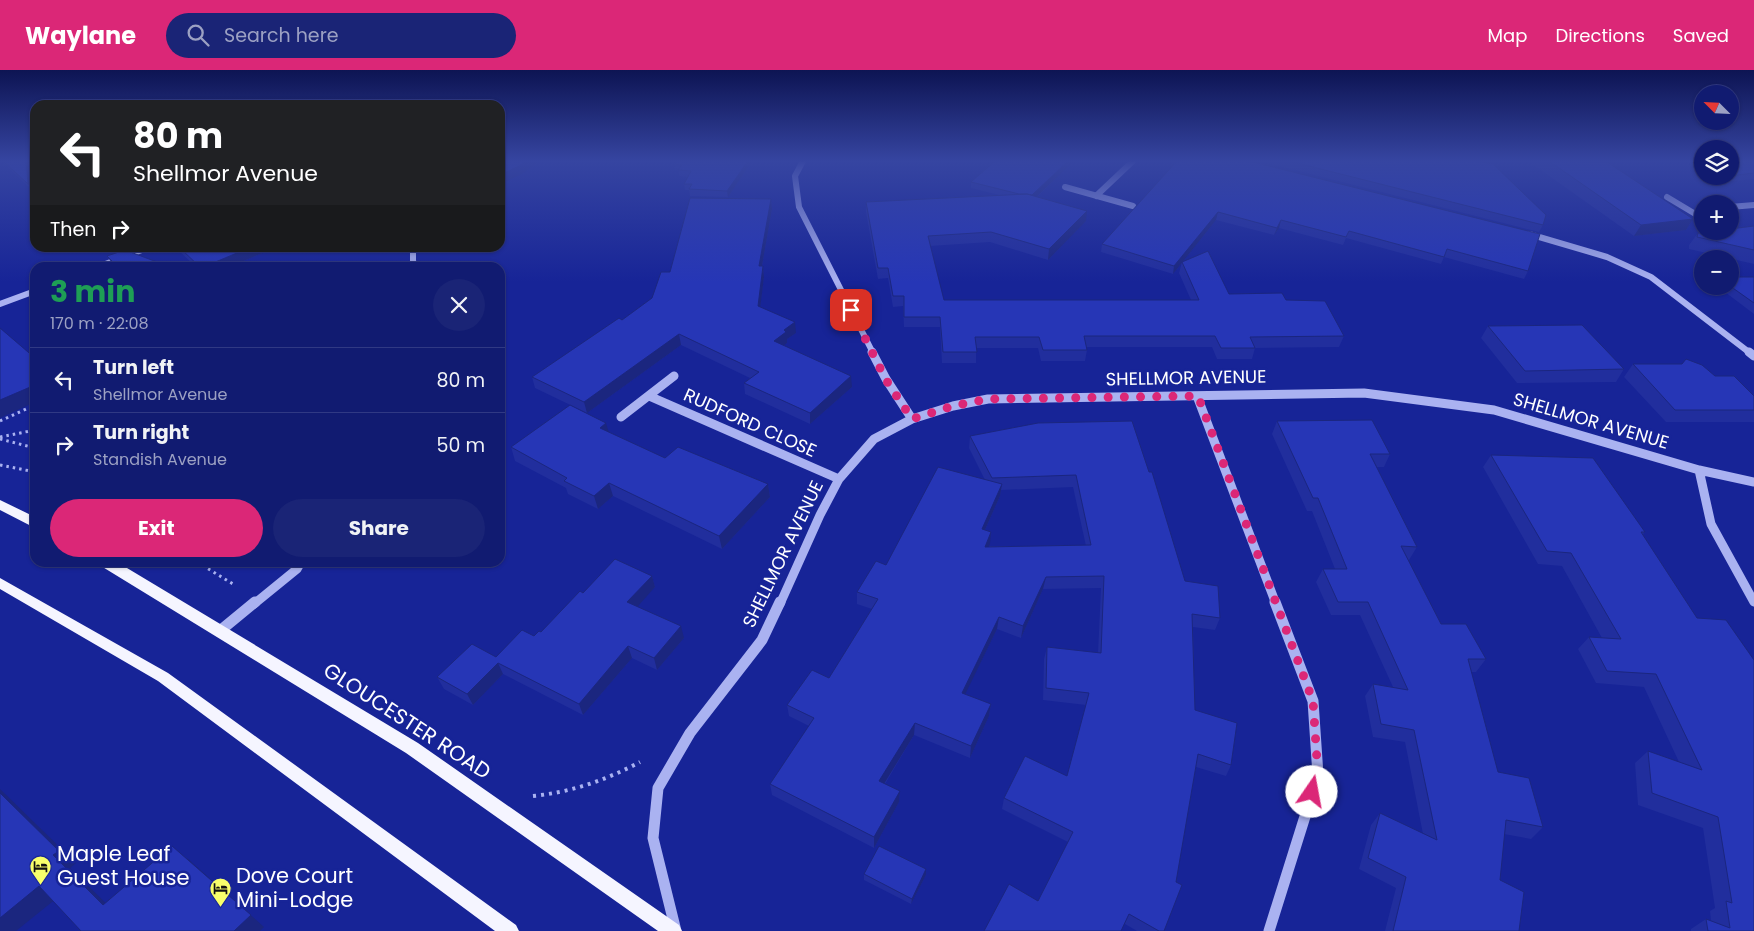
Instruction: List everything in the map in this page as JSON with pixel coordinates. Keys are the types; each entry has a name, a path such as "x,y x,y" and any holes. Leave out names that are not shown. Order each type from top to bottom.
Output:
{"main road":[{"path":"0,504 30,520"},
{"name":"GLOUCESTER ROAD","path":"114,567 412,748 675,931"},
{"path":"0,582 164,677 510,931"}],"street":[{"path":"798,201 799,207 886,380 912,419"},
{"path":"1115,201 1133,206"},
{"path":"1674,201 1694,213"},
{"path":"1739,206 1754,205"},
{"path":"1690,211 1694,211"},
{"path":"1518,232 1587,250 1634,268 1651,277 1754,356"},
{"path":"111,262 137,252"},
{"path":"0,304 30,293"},
{"name":"RUDFORD CLOSE","path":"621,417 674,376"},
{"name":"SHELLMOR AVENUE","path":"675,931 653,838 658,788 690,733 762,640 838,479 874,439 912,419 953,406 988,399 1364,393 1494,410 1699,470 1754,482"},
{"name":"RUDFORD CLOSE","path":"649,396 838,479"},
{"path":"1198,396 1313,701 1318,775 1269,931"},
{"path":"1699,470 1711,524 1754,602"},
{"path":"220,630 298,567"}],"path":[{"path":"0,421 30,407"},
{"path":"0,438 30,431"},
{"path":"0,438 30,447"},
{"path":"0,465 30,470"},
{"path":"205,567 258,600"},
{"path":"488,800 555,794 611,778 642,760"}],"building":[{"path":"689,201 771,201 759,266 763,266 758,306 795,322 774,341 851,376 810,413 744,383 759,372 679,334 584,402 532,377 619,318 622,320 652,298 661,272 670,272"},
{"path":"1052,201 1087,211 1049,249 991,232 928,236 944,300 1199,300 1182,262 1208,251 1229,294 1282,293 1286,300 1325,301 1344,336 1250,337 1255,348 1221,348 1215,336 1084,336 1087,350 1043,350 1039,337 975,337 977,352 943,352 940,317 904,317 904,296 893,296 888,268 878,268 866,202"},
{"path":"1141,201 1409,201 1540,234 1528,271 1447,249 1444,257 1349,231 1346,237 1281,220 1277,228 1218,212 1174,266 1102,244"},
{"path":"1448,201 1532,201 1546,215 1543,225"},
{"path":"1607,201 1666,201 1693,219 1641,225"},
{"path":"1754,226 1754,250 1710,240 1739,240 1739,228"},
{"path":"119,252 130,252 157,262 113,262 107,256"},
{"path":"184,252 239,252 215,262 195,262"},
{"path":"1739,277 1754,277 1754,303 1739,292"},
{"path":"1582,325 1624,369 1525,371 1488,326"},
{"path":"0,328 30,354 30,387 0,400"},
{"path":"1686,359 1702,365 1715,376 1734,376 1754,396 1754,410 1675,410 1633,364 1682,364"},
{"path":"570,405 606,423 600,428 665,458 678,447 768,484 719,536 609,483 594,496 564,481 567,478 511,447"},
{"path":"1372,420 1390,454 1370,454 1417,547 1401,546 1441,624 1466,624 1486,659 1468,659 1498,772 1529,778 1543,827 1506,820 1500,880 1524,892 1519,931 1393,931 1406,877 1368,858 1380,813 1437,840 1414,730 1381,724 1373,684 1408,690 1368,602 1338,602 1323,569 1347,569 1318,498 1313,498 1277,421"},
{"path":"1132,421 1149,472 1152,472 1185,581 1218,586 1220,618 1192,614 1195,710 1237,723 1231,765 1198,754 1176,882 1182,885 1164,931 1159,931 1129,914 1121,931 984,931 1009,884 1038,901 1073,832 1004,798 1025,756 1067,776 1089,693 1046,688 1047,647 1101,653 1104,576 1046,577 1023,626 999,617 962,693 991,704 971,746 915,723 879,781 900,791 874,837 770,784 814,718 787,705 812,670 829,678 878,599 857,592 876,561 886,565 938,467 1002,484 982,529 991,532 985,547 1091,545 1076,475 992,478 970,436 1038,423"},
{"path":"1491,455 1593,458 1645,532 1641,532 1697,618 1726,620 1754,660 1754,931 1708,931 1706,919 1730,928 1726,901 1732,903 1718,817 1652,793 1648,751 1702,770 1656,674 1607,671 1589,637 1621,639 1571,553 1547,551"},
{"path":"615,559 652,576 627,602 681,626 654,658 628,646 579,704 498,663 467,694 437,677 472,644 496,657 522,630 534,636 539,631 541,632 580,591 583,593"},
{"path":"0,793 59,851 53,855 103,905 172,846 251,915 234,931 81,931 39,886 0,918"},
{"path":"879,846 926,869 912,899 864,874"}],"place":[{"name":"Maple Leaf Guest House","path":"41,885"},
{"name":"Dove Court Mini-Lodge","path":"220,907"}],"route":[{"path":"851,310 886,380 912,419 953,406 988,399 1198,396 1313,701 1318,775 1312,792"}]}
